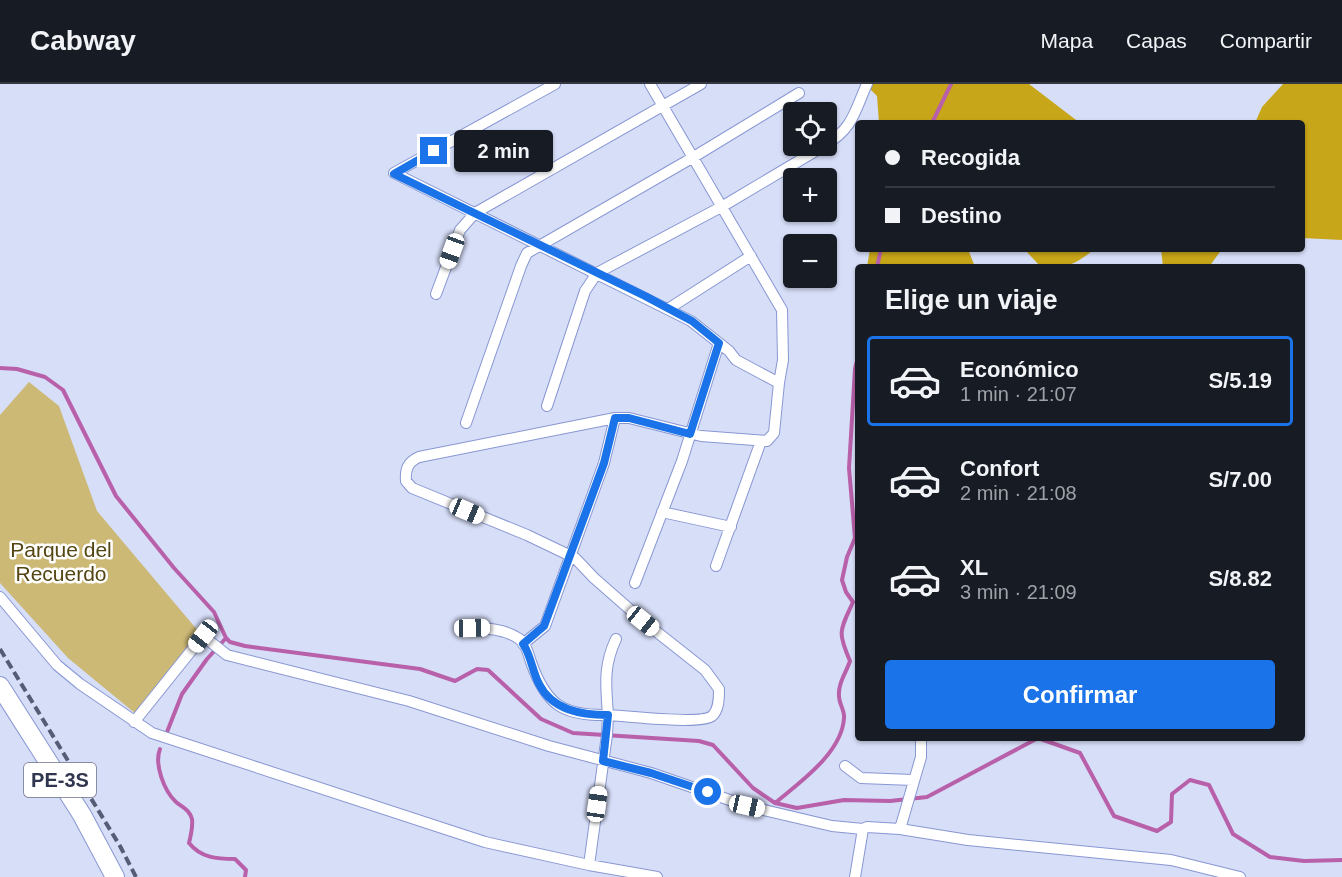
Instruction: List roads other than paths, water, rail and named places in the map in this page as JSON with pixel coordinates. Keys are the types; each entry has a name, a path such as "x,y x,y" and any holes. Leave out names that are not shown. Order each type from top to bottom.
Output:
{"highway":[{"name":"PE-3S","path":"0,687 82,815 115,877"}],"street":[{"path":"555,84 394,174 692,321 736,360 779,383"},
{"path":"472,628 490,628 519,638 539,684 551,699 571,712 668,720 708,718 717,710 719,689 705,670 643,621 571,556 412,488 406,481 406,467 412,460 419,457 615,418 629,418 701,436 767,441 774,433 783,360 782,310 650,84"},
{"path":"436,294 460,230 475,213 701,84"},
{"path":"837,138 851,123 867,84"},
{"path":"466,423 527,253 799,93"},
{"path":"547,406 585,291 597,273 723,206 807,156"},
{"path":"668,309 751,256"},
{"path":"635,583 690,434 719,343"},
{"path":"523,644 544,626 604,463 615,418"},
{"path":"716,566 762,441"},
{"path":"662,512 731,527"},
{"path":"0,597 57,665 80,684 152,733 485,842 589,865 657,877"},
{"path":"134,722 203,636 227,655 409,701 549,746 651,773 747,806 831,826 900,829 968,840 1171,860 1240,877"},
{"path":"589,865 608,715 605,675 610,651 616,639"},
{"path":"900,829 921,757 921,741"},
{"path":"845,766 861,778 912,784"},
{"path":"855,877 863,828"}],"waterway":[{"path":"933,120 951,84"},
{"path":"878,264 880,252"},
{"path":"0,368 17,369 45,377 63,390 116,496 174,568 214,612 230,642 245,646 420,669 455,681 477,669 488,670 541,719 573,733 699,741 713,745 753,788 775,803 797,808 844,800 890,801 927,797 1032,741"},
{"path":"855,369 849,468 855,538"},
{"path":"775,803 818,766 836,743 841,731 844,713 839,691 850,661 843,643 842,631 853,602 842,580 847,557 855,538"},
{"path":"167,732 182,694 207,659 226,638"},
{"path":"1046,741 1080,753 1114,816 1157,831 1171,822 1172,794 1190,780 1209,785 1233,834 1270,857 1304,861 1342,860"},
{"path":"160,749 158,762 164,784 172,797 192,819 189,843 204,855 235,859 246,870 245,877"}],"railway":[{"path":"0,649 120,846 136,877"}],"park label":[{"name":"Parque del Recuerdo","path":"61,562"}]}
